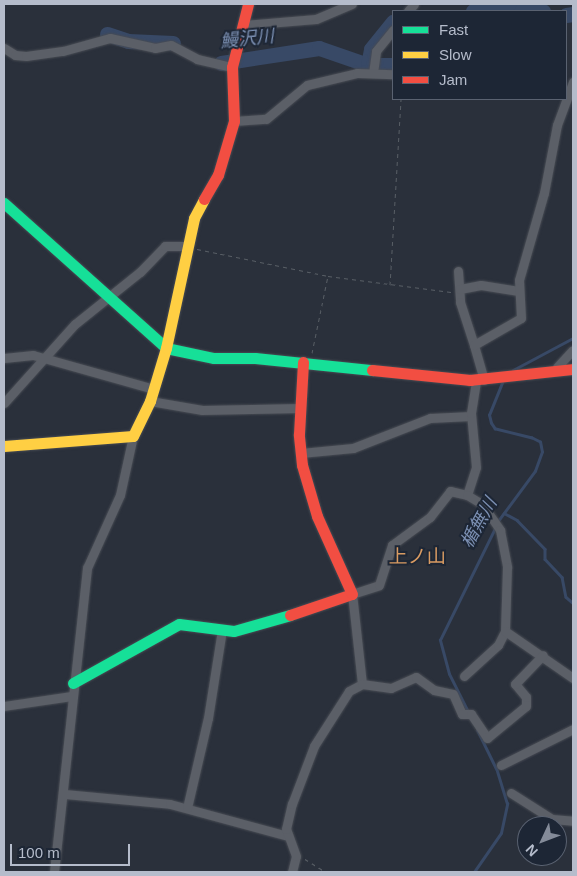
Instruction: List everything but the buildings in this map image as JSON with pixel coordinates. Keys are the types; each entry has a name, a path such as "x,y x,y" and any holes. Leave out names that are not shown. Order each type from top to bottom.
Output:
{"street":[{"path":"54,872 65,794 73,683 87,568 120,495 133,436 150,401 166,348 185,246 194,218 218,174 234,121 232,67 248,4"},
{"path":"244,25 316,19 352,4"},
{"path":"370,73 376,51 392,31"},
{"path":"4,48 15,55 26,56 63,51 110,38 155,48 171,45 197,59 232,67"},
{"path":"234,121 266,119 307,85 370,73 392,74"},
{"path":"567,97 573,80"},
{"path":"474,346 517,322 522,312 520,291 557,125 566,100"},
{"path":"4,203 166,348 214,358 306,363 480,380 557,367 573,369"},
{"path":"4,403 76,324 109,298 165,246 185,246"},
{"path":"458,271 460,291 474,346 480,380 471,416 476,467 467,495"},
{"path":"460,291 481,285 520,291"},
{"path":"557,367 573,350"},
{"path":"4,358 22,354 43,358 154,390"},
{"path":"306,363 301,408 301,453 317,516 352,594 362,684"},
{"path":"150,401 202,410 301,408"},
{"path":"301,453 353,448 430,418 471,416"},
{"path":"4,446 133,436"},
{"path":"73,683 179,624 222,630 248,629 379,585 392,544 430,516 450,491 467,495 492,514 506,548 505,631 498,645 464,676"},
{"path":"187,808 208,718 222,630"},
{"path":"505,631 543,655 573,678"},
{"path":"292,872 295,853 288,836 286,824 314,746 342,697 362,684 391,688 416,677 434,690 453,694 487,738 522,710 526,697 515,684 543,655"},
{"path":"4,706 72,696"},
{"path":"501,765 573,729"},
{"path":"511,793 552,819 573,821"},
{"path":"65,794 187,808 288,836"}],"path":[{"path":"390,285 401,100"},
{"path":"185,246 220,256 328,276 390,285 460,291"},
{"path":"306,363 328,276"},
{"path":"295,853 326,872"}],"waterway":[{"name":"鰻沢川","path":"478,10 508,4"},
{"name":"鰻沢川","path":"514,4 539,10"},
{"name":"鰻沢川","path":"567,15 573,14"},
{"name":"楯無川","path":"368,65 371,49 392,23"},
{"name":"鰻沢川","path":"107,34 128,41 173,43"},
{"name":"鰻沢川","path":"221,63 319,48 368,65 392,65"},
{"name":"楯無川","path":"371,76 384,77"},
{"name":"楯無川","path":"513,370 573,338"},
{"name":"楯無川","path":"498,521 535,471 542,452 540,442 532,438 495,429 491,423 489,415 503,381"},
{"path":"504,513 517,520 545,549 545,559 562,577 566,597 573,603"},
{"name":"楯無川","path":"468,712 449,674 440,640 496,526"},
{"name":"楯無川","path":"474,872 501,833 507,804 496,769 477,730"}],"traffic: fast":[{"path":"4,203 166,348 214,358 255,358 372,370"},
{"path":"73,683 179,624 234,631 290,615"}],"traffic: slow":[{"path":"4,446 133,436 150,401 166,348 194,218 204,199"}],"traffic: jam":[{"path":"204,199 218,175 234,121 232,67 248,4"},
{"path":"290,615 352,594 317,516 302,465 299,434 303,362"},
{"path":"372,370 470,380 573,369"}],"district":[{"name":"上ノ山","path":"417,557"}]}
